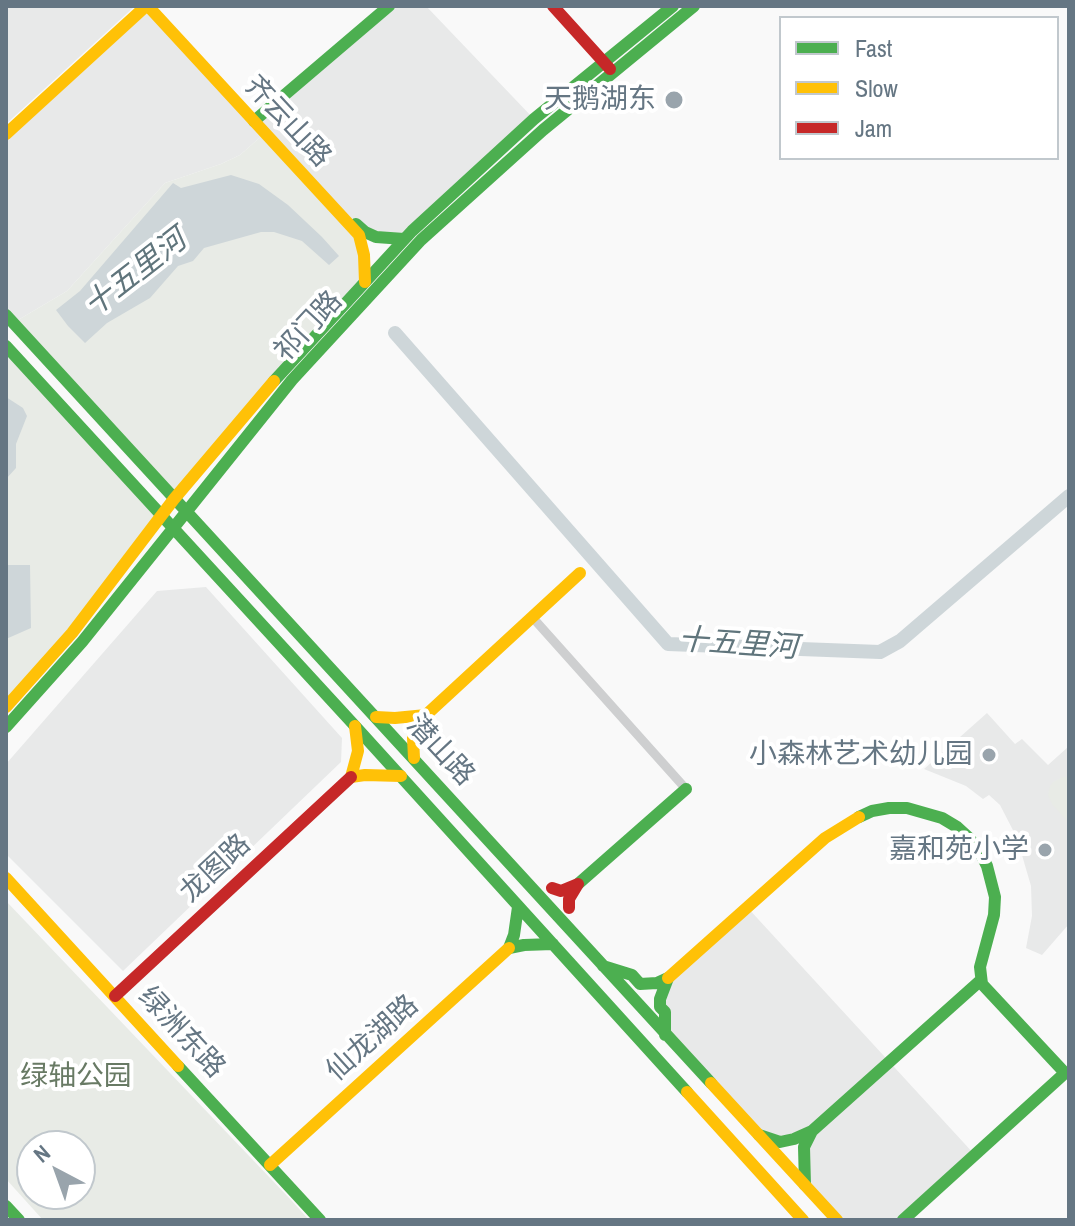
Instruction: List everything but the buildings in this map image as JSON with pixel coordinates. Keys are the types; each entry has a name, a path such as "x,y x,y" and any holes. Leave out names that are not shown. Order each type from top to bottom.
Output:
{"street":[{"name":"齐云山路","path":"147,6 255,118 359,235 364,255 365,282"},
{"path":"6,134 147,6"},
{"path":"156,6 255,118 359,227 376,237 404,239"},
{"path":"255,118 383,6"},
{"path":"255,118 389,6"},
{"path":"553,6 611,65"},
{"path":"563,6 611,65"},
{"name":"祁门路","path":"6,727 82,642 292,380 421,240 543,130 673,6"},
{"name":"祁门路","path":"6,707 72,633 174,499 282,371 404,239 534,119 694,6"},
{"name":"潜山路","path":"6,315 837,1220"},
{"name":"潜山路","path":"6,346 401,776 800,1219"},
{"path":"414,758 413,738 426,715 580,573"},
{"path":"533,618 686,789 578,884 569,899 569,908"},
{"path":"376,717 426,715"},
{"path":"355,726 358,751 351,777 401,776"},
{"name":"龙图路","path":"115,996 351,777"},
{"path":"603,966 632,975 640,984 657,983 668,978 825,838 872,811 907,808 942,818 957,827 980,852 993,889 994,915 980,967 981,980 988,992 1067,1072 903,1220"},
{"name":"绿洲东路","path":"6,878 320,1220"},
{"path":"552,888 561,891 578,884"},
{"path":"509,948 518,907"},
{"path":"509,948 553,944"},
{"name":"仙龙湖路","path":"270,1165 509,948"},
{"path":"665,1035 665,1012 660,1007 660,999 668,978"},
{"path":"759,1135 780,1142 812,1131 981,980"},
{"path":"805,1185 804,1147 812,1131"},
{"path":"6,1206 19,1220"}],"shaded area":[{"path":"6,6 135,6 6,124"},
{"path":"146,6 265,133 240,155 165,183 67,291 13,323 6,315 6,134"},
{"path":"389,6 426,6 534,119 404,239 359,227 258,118"},
{"path":"206,587 342,738 341,762 123,971 6,854 6,764 157,591"},
{"path":"987,713 1015,744 1022,739 1048,765 1069,748 1069,924 1042,955 1026,948 1032,916 1031,886 1017,838 1000,805 989,795 983,799 966,786 924,769"},
{"path":"747,907 975,1155 903,1220 837,1220 805,1185 811,1131 794,1139 759,1135 665,1035 660,999 668,978"}],"green space":[{"path":"265,133 359,235 365,282 174,499 13,323 67,291 165,183 240,155"},
{"path":"6,346 162,516 6,707"},
{"path":"1069,777 1069,823 1048,795 1053,782"},
{"name":"绿轴公园","path":"6,901 309,1220 43,1220 34,1210 96,1210 96,1130 16,1130 16,1190 6,1179"}],"water":[{"path":"231,175 259,184 288,205 339,256 329,265 302,241 274,232 261,232 204,248 193,261 178,266 150,298 107,323 85,343 56,310 80,291 173,183 181,188"},
{"path":"6,397 23,408 27,416 16,444 16,468 6,479"},
{"path":"6,565 30,565 31,628 6,639"}],"waterway":[{"name":"十五里河","path":"395,333 668,644 880,652 900,641 1069,496"}],"traffic: fast":[{"path":"254,121 389,6"},
{"path":"274,381 412,231 534,119 673,6"},
{"path":"6,727 82,642 292,380 421,240 543,130 694,6"},
{"path":"356,224 376,237 404,239"},
{"path":"6,315 711,1083"},
{"path":"6,346 687,1092"},
{"path":"578,884 686,789"},
{"path":"859,817 872,811 907,808 942,818 969,838 987,866 995,897 994,915 980,967 982,984 1065,1073 903,1220"},
{"path":"518,907 509,948 553,944"},
{"path":"603,966 632,975 640,984 657,983 668,978 660,999 660,1007 665,1012 665,1035"},
{"path":"812,1131 981,980"},
{"path":"178,1066 320,1220"},
{"path":"759,1135 780,1142 812,1131 804,1147 805,1185"},
{"path":"6,1206 19,1220"}],"traffic: slow":[{"path":"6,134 146,6"},
{"path":"148,6 359,235 364,255 365,282"},
{"path":"6,707 72,633 174,499 274,381"},
{"path":"426,715 580,573"},
{"path":"376,717 426,715 413,738 414,758"},
{"path":"355,726 358,751 351,777 401,776"},
{"path":"668,978 825,838 859,817"},
{"path":"6,878 178,1066"},
{"path":"270,1165 509,948"},
{"path":"711,1083 837,1220"},
{"path":"687,1092 803,1220"}],"traffic: jam":[{"path":"553,6 610,69"},
{"path":"115,996 351,777"},
{"path":"552,888 561,891 578,884 569,899 569,908"}],"place":[{"name":"天鹅湖东","path":"674,100"},
{"name":"小森林艺术幼儿园","path":"989,755"},
{"name":"嘉和苑小学","path":"1045,850"}]}
